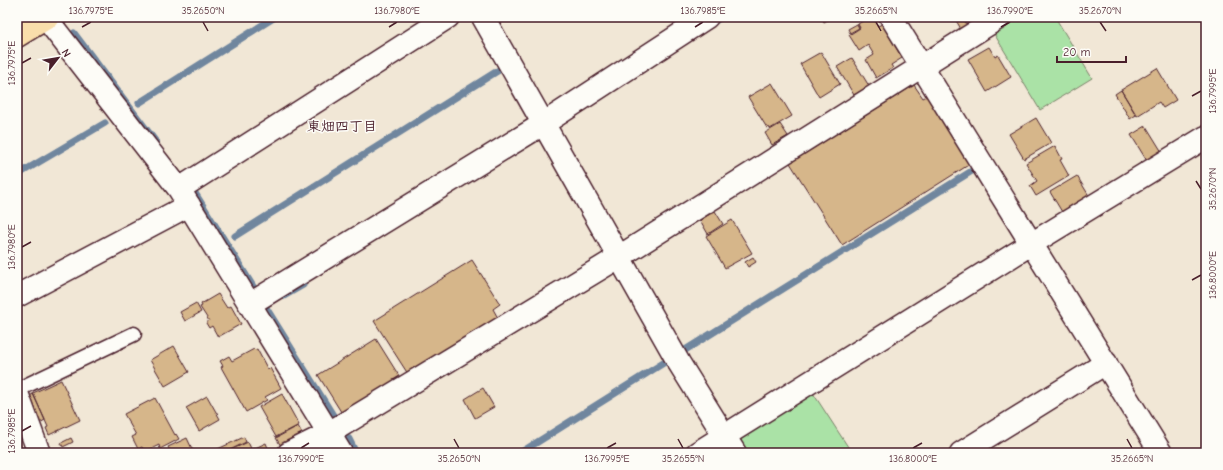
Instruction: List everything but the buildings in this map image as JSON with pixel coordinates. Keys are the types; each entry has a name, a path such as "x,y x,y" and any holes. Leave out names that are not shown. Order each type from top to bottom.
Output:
{"main road":[{"path":"17,36 46,17"}],"street":[{"path":"46,17 184,197 341,453"},
{"path":"17,296 184,197 448,17"},
{"path":"483,17 679,363 730,444"},
{"path":"250,304 543,124 707,17"},
{"path":"891,17 1162,453"},
{"path":"289,453 329,433 619,257 1000,17"},
{"path":"697,453 730,444 1031,244 1206,137"},
{"path":"961,453 1106,363"},
{"path":"17,391 39,453"}],"lane":[{"path":"17,391 134,334"}],"green space":[{"path":"1017,17 1055,17 1092,78 1040,110 993,32"},
{"path":"811,390 852,453 744,453 739,446 742,434"}],"waterway":[{"path":"139,103 275,17"},
{"path":"709,25 721,17"},
{"path":"74,33 156,142"},
{"path":"235,236 499,70"},
{"path":"17,175 105,123"},
{"path":"682,352 975,169"},
{"path":"195,193 254,288"},
{"path":"284,296 303,285"},
{"path":"265,306 336,420"},
{"path":"520,453 665,362"},
{"path":"349,439 356,453"}],"district":[{"name":"東畑四丁目","path":"342,126"}]}
